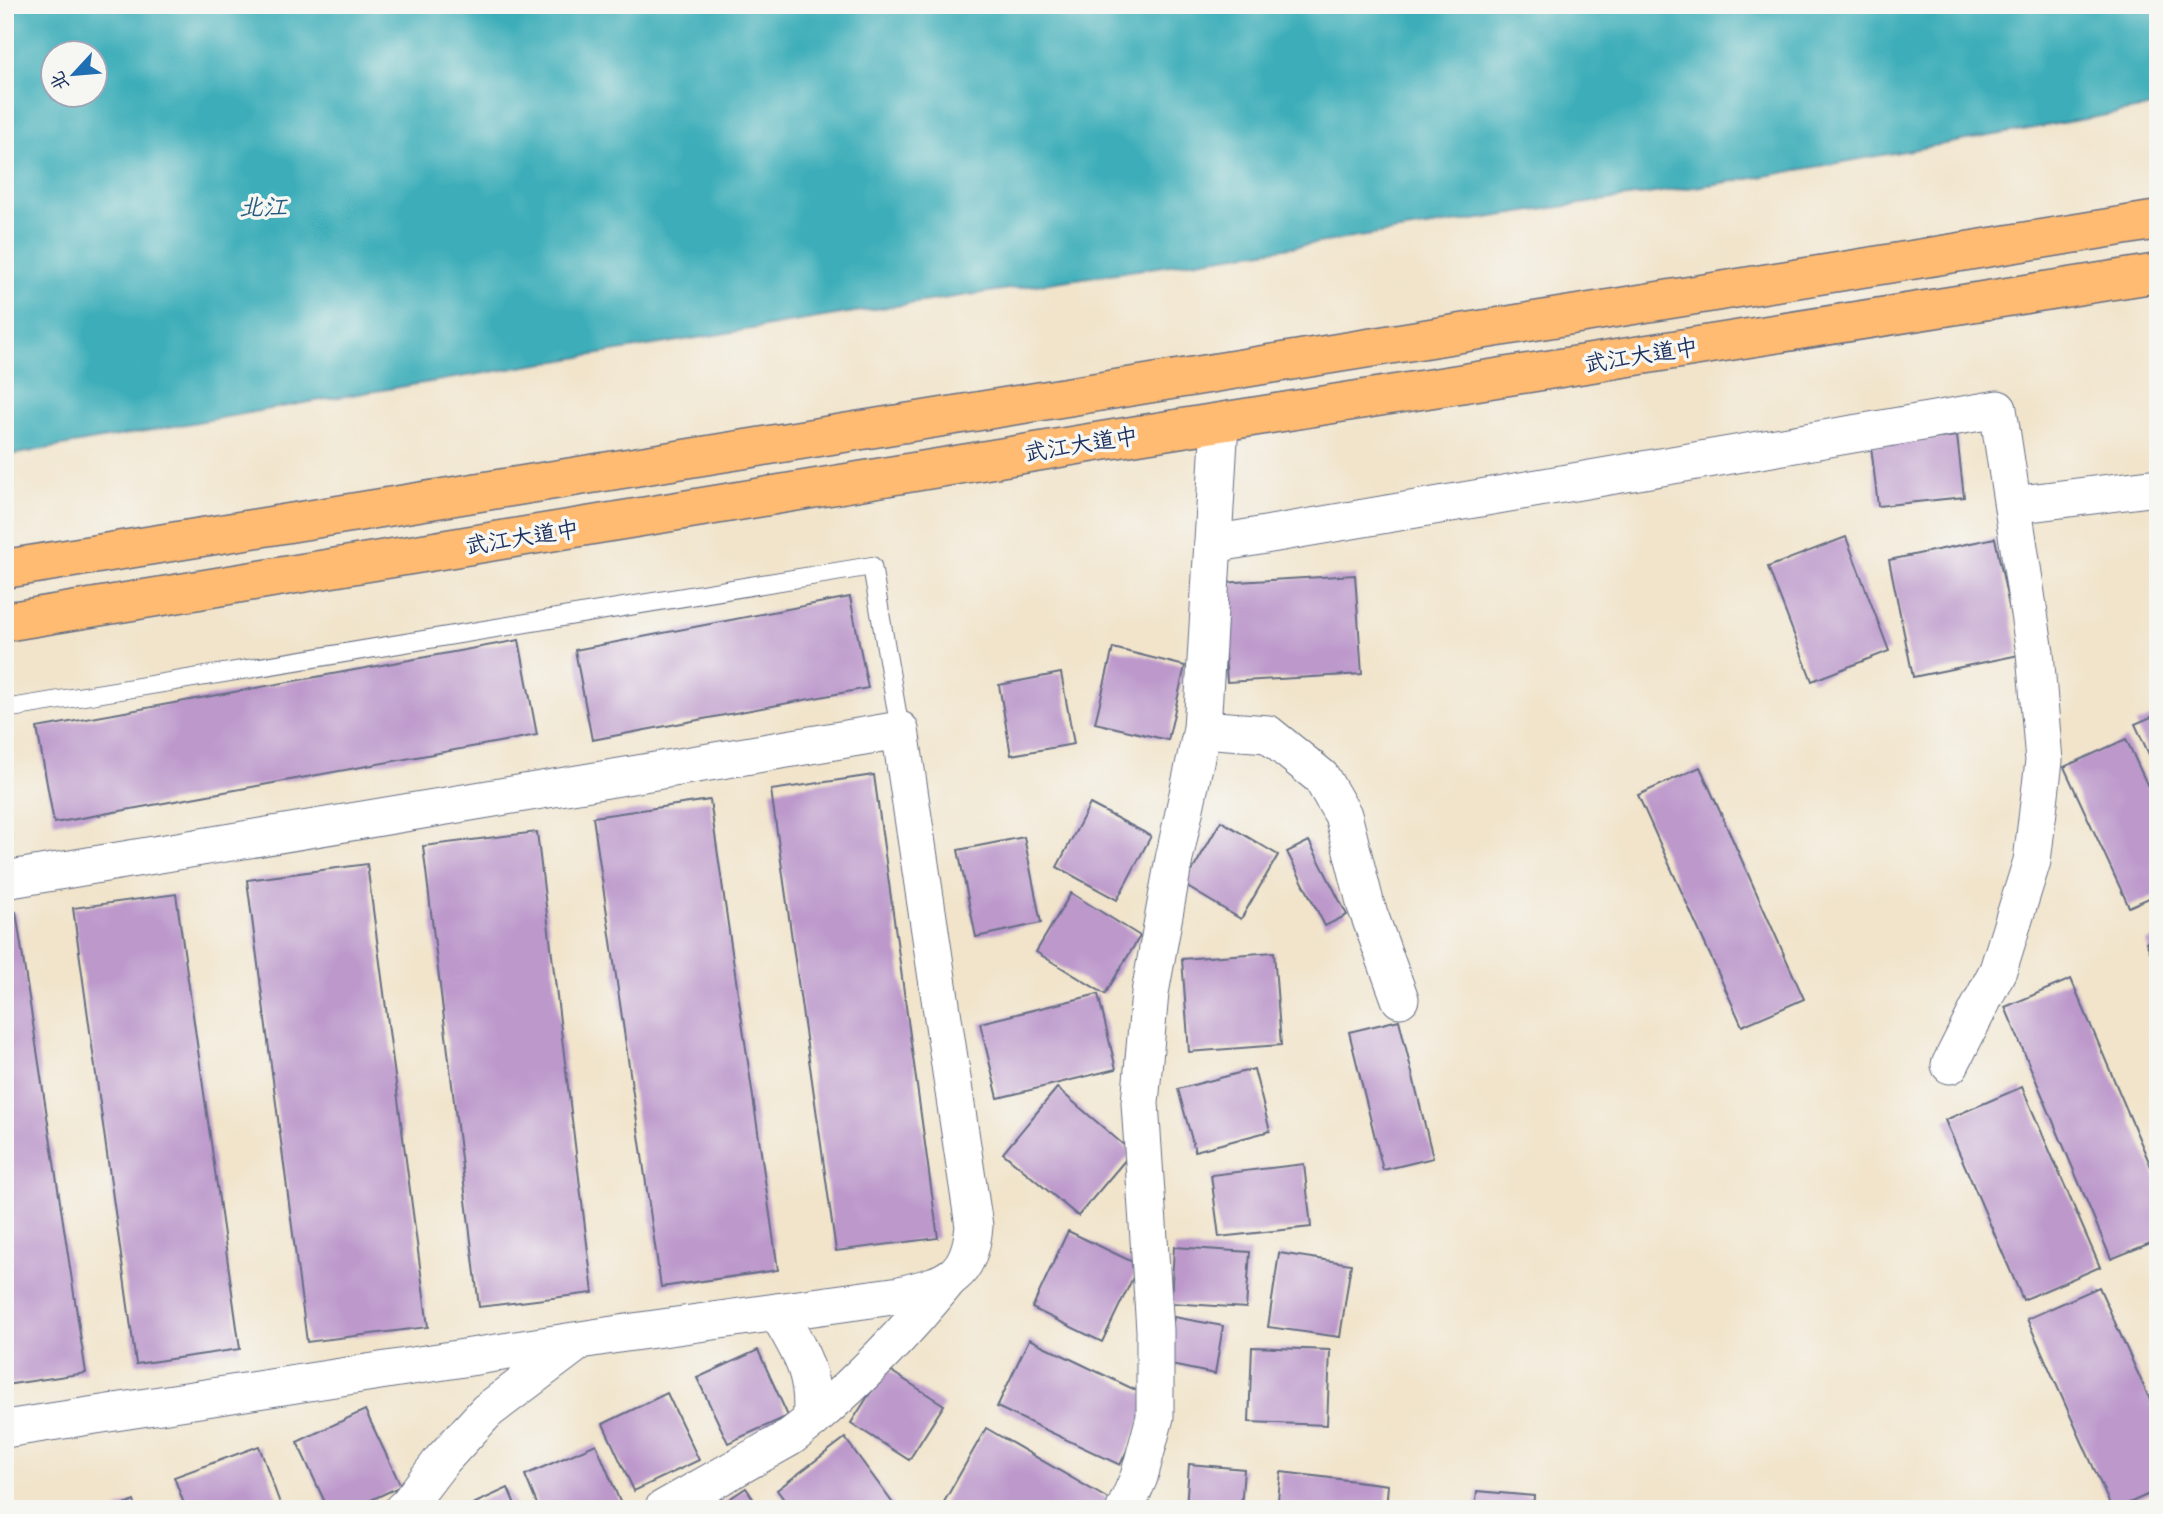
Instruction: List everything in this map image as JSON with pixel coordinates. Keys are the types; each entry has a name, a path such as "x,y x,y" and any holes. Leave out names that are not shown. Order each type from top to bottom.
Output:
{"main road":[{"path":"5,569 2158,220"},
{"name":"武江大道中","path":"5,622 1220,422 2158,273"}],"street":[{"path":"1213,544 1998,409 2035,653 2045,761 2032,861 1998,970 1950,1065"},
{"path":"1125,1509 1139,1477 1155,1417 1155,1330 1140,1103 1150,993 1174,859 1202,729 1220,422"},
{"path":"2013,505 2158,486"},
{"path":"1202,729 1268,734 1321,776 1343,815 1366,906 1400,999"},
{"path":"5,880 900,730 974,1226 972,1251 962,1267 913,1324 844,1393 789,1438 663,1509"},
{"path":"5,1429 580,1340 900,1295 930,1288 949,1279"},
{"path":"777,1312 803,1356 814,1397 810,1421"},
{"path":"402,1509 487,1411 580,1340"}],"lane":[{"path":"5,709 872,566 900,730"}],"water":[{"name":"北江","path":"5,5 2158,5 2158,106 1748,179 848,313 321,400 5,456"}],"building":[{"path":"1957,436 1964,497 1878,506 1871,446"},
{"path":"1846,537 1889,651 1812,681 1768,567"},
{"path":"1995,538 2019,655 1913,677 1889,560"},
{"path":"1355,575 1362,674 1227,682 1220,583"},
{"path":"850,597 868,688 592,740 575,650"},
{"path":"519,640 537,735 54,823 37,728"},
{"path":"1113,648 1185,666 1168,740 1095,723"},
{"path":"1061,673 1074,744 1011,755 999,685"},
{"path":"2158,714 2158,774 2135,724"},
{"path":"2126,739 2158,808 2158,894 2129,907 2064,767"},
{"path":"1700,767 1804,999 1742,1026 1638,795"},
{"path":"874,775 938,1238 836,1251 771,790"},
{"path":"710,800 778,1270 661,1287 593,817"},
{"path":"1090,804 1151,836 1117,900 1057,867"},
{"path":"1221,821 1278,855 1241,919 1184,885"},
{"path":"537,832 593,1293 479,1307 423,846"},
{"path":"1024,837 1041,923 976,937 958,850"},
{"path":"1309,841 1347,915 1325,926 1287,852"},
{"path":"367,864 428,1327 307,1342 247,880"},
{"path":"1071,893 1140,936 1105,994 1036,952"},
{"path":"176,894 240,1349 136,1364 73,908"},
{"path":"16,912 86,1373 5,1385 5,913"},
{"path":"2158,937 2158,970 2146,942"},
{"path":"1274,952 1281,1045 1189,1052 1182,959"},
{"path":"2071,979 2158,1183 2158,1240 2111,1259 2005,1007"},
{"path":"1098,994 1116,1069 998,1098 980,1023"},
{"path":"1399,1020 1433,1158 1383,1170 1349,1032"},
{"path":"1254,1069 1270,1131 1195,1151 1178,1089"},
{"path":"2022,1087 2100,1267 2023,1300 1945,1120"},
{"path":"1057,1088 1132,1152 1078,1216 1003,1153"},
{"path":"1304,1164 1311,1227 1219,1237 1211,1175"},
{"path":"1068,1231 1139,1265 1102,1342 1032,1308"},
{"path":"1174,1247 1250,1252 1246,1308 1171,1303"},
{"path":"1279,1253 1351,1264 1340,1337 1268,1327"},
{"path":"2099,1287 2158,1418 2158,1490 2116,1509 2112,1509 2027,1319"},
{"path":"1174,1317 1223,1326 1215,1374 1166,1364"},
{"path":"1029,1339 1152,1398 1120,1465 997,1407"},
{"path":"1252,1347 1330,1350 1327,1425 1249,1422"},
{"path":"758,1350 788,1416 728,1443 697,1378"},
{"path":"886,1368 944,1405 909,1460 851,1423"},
{"path":"667,1393 699,1460 634,1491 603,1424"},
{"path":"365,1410 401,1486 352,1509 328,1509 297,1442"},
{"path":"986,1428 1110,1500 1105,1509 955,1509 944,1502"},
{"path":"845,1438 897,1509 791,1509 777,1490"},
{"path":"596,1444 623,1509 539,1509 525,1475"},
{"path":"259,1446 282,1509 186,1509 174,1477"},
{"path":"1189,1464 1244,1469 1241,1509 1186,1509"},
{"path":"1281,1472 1388,1485 1386,1509 1277,1509"},
{"path":"508,1488 517,1509 462,1509"},
{"path":"746,1488 760,1509 714,1509"},
{"path":"1477,1491 1534,1496 1533,1509 1475,1509"},
{"path":"134,1501 137,1509 115,1509"}]}
